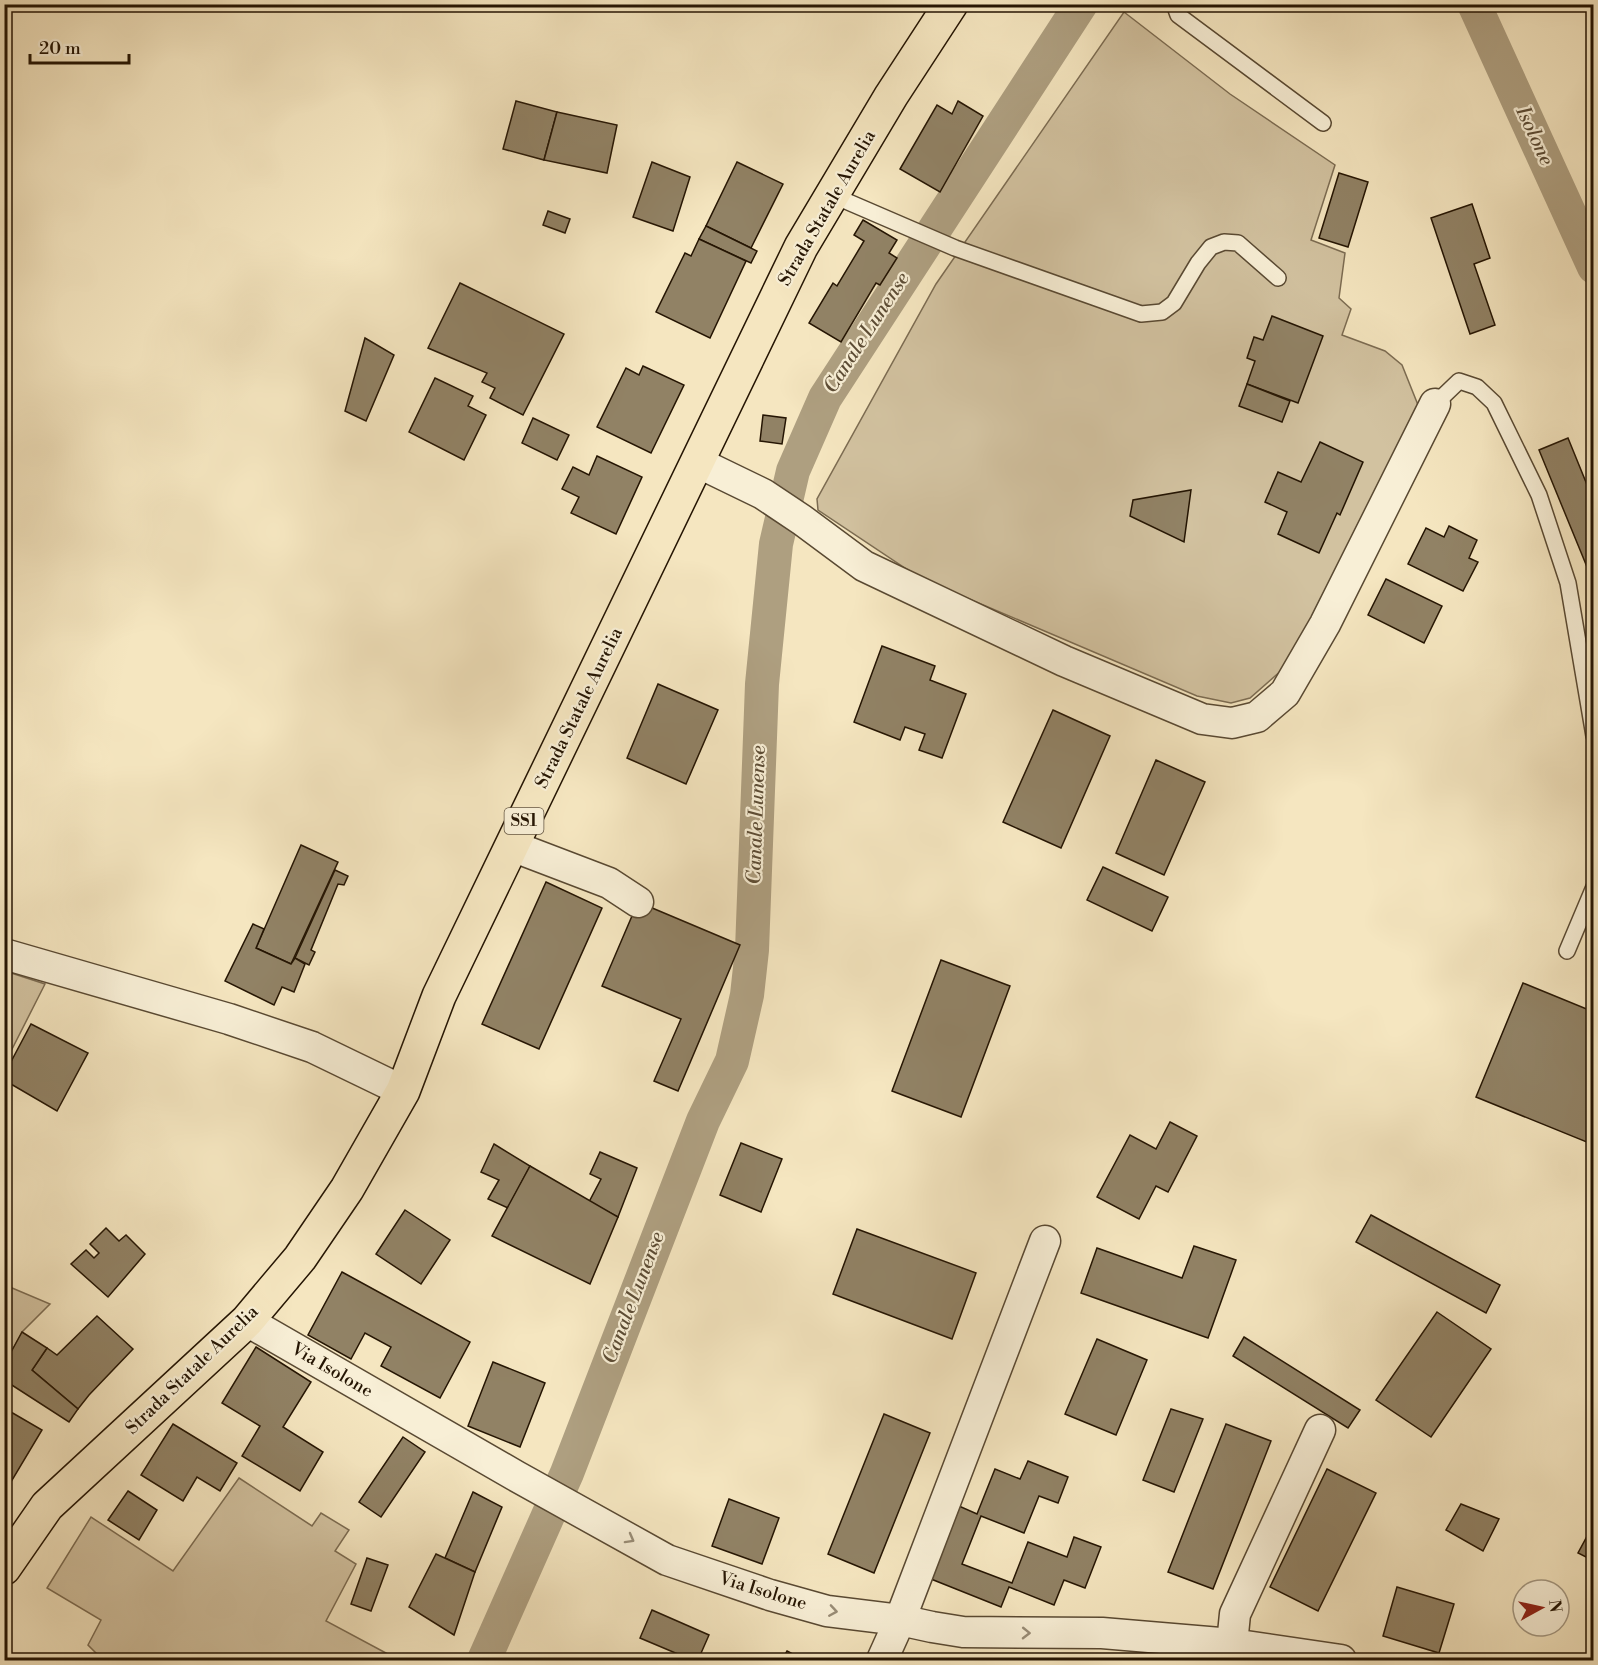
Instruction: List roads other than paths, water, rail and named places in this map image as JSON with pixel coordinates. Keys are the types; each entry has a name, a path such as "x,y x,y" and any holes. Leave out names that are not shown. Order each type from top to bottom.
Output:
{"main road":[{"name":"Strada Statale Aurelia","path":"4,1568 46,1506 247,1321 300,1258 347,1189 403,1091 439,996 801,247 891,96 951,4"}],"street":[{"path":"698,462 763,494 864,566 1043,651 1202,719 1232,723 1257,717 1285,693 1325,624 1435,404"},
{"path":"512,846 609,883 638,902"},
{"path":"4,954 230,1019 312,1047 403,1091"},
{"path":"882,1660 900,1620 1045,1241"},
{"name":"Via Isolone","path":"247,1321 667,1560 759,1592 827,1611 900,1620 932,1628 963,1632 1102,1634 1232,1644 1341,1660"},
{"path":"1232,1644 1235,1614 1320,1430"}],"lane":[{"path":"1174,4 1178,15 1323,123"},
{"path":"832,195 955,248 1141,314 1162,312 1174,303 1198,263 1211,247 1224,242 1238,243 1278,278"},
{"path":"1435,404 1459,381 1477,387 1494,403 1539,495 1568,583 1593,736"},
{"path":"1567,951 1593,887"}],"waterway":[{"name":"Canale Lunense","path":"484,1660 567,1473 703,1121 732,1061 747,995 752,950 762,684 776,544 793,471 825,398 1081,4"},
{"name":"Isolone","path":"1474,4 1594,267"}]}
